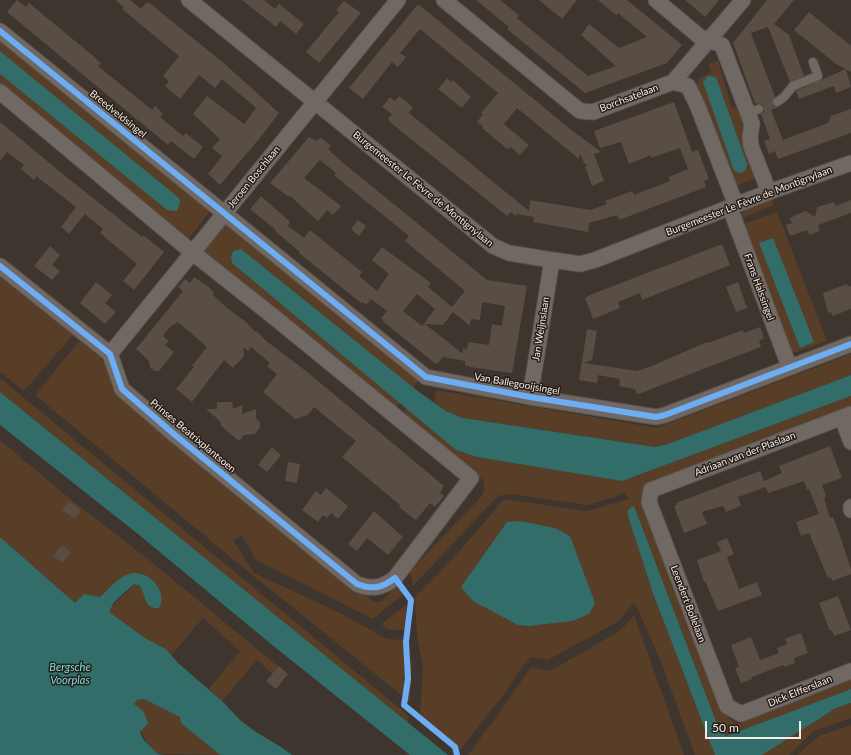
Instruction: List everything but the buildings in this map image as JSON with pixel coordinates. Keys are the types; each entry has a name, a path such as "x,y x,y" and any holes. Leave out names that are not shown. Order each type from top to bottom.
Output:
{"street":[{"name":"Burgemeester Le Fèvre de Montignylaan","path":"189,0 314,103 493,246 509,253 580,264 595,260 769,192 851,163"},
{"name":"Jeroen Boschlaan","path":"110,354 398,0"},
{"name":"Borchsatelaan","path":"444,0 580,111 593,112 673,82 743,0"},
{"path":"656,0 700,37 722,45 753,112 750,137 751,146 769,192"},
{"name":"Breedveldsingel","path":"0,30 224,214"},
{"name":"Frans Halssingel","path":"673,82 688,86 698,107 789,366"},
{"path":"0,92 193,253"},
{"name":"Van Ballegooijsingel","path":"224,214 426,378 530,397 656,416 665,415 789,366 851,344"},
{"name":"Prinses Beatrixplantsoen","path":"110,354 122,390 357,584 373,588 388,583 394,578 471,478 193,253"},
{"name":"Jan Weijnslaan","path":"530,397 552,260"},
{"path":"0,266 110,354"},
{"path":"846,416 851,442"},
{"name":"Adriaan van der Plaslaan","path":"649,502 651,490 846,416"},
{"name":"Leendert Bollelaan","path":"649,502 727,706"},
{"name":"Dick Elfferslaan","path":"727,706 741,714 851,671"}],"lane":[{"path":"777,102 794,86 818,76 813,62"}],"shaded area":[{"path":"0,37 208,208 210,211 189,238 184,237 0,87 0,74 167,210 179,198 0,51"},
{"path":"718,61 732,108 743,110 760,176 733,187 695,87 698,84 699,78 711,73 708,64"},
{"path":"771,198 774,205 740,219 744,211 748,208"},
{"path":"777,212 827,341 790,354 741,225"},
{"path":"226,224 418,379 414,388 242,250 234,251 232,263 401,403 394,409 203,252"},
{"path":"0,277 73,335 24,391 0,372"},
{"path":"80,340 105,362 116,391 121,399 374,602 381,602 400,581 405,589 405,593 373,619 256,560 242,536 233,540 254,573 338,612 387,639 407,640 407,647 412,662 410,702 251,574 35,395"},
{"path":"851,354 851,375 668,444 655,447 463,418 446,411 434,401 436,390 657,428"},
{"path":"0,378 409,716 408,723 0,392"},
{"path":"851,396 851,406 646,484 642,502 723,712 736,724 851,680 851,689 726,736 717,724 634,506 654,596 716,755 695,755 659,657 635,603 631,605 619,621 548,660 531,657 521,668 505,693 460,750 420,715 423,665 417,637 415,597 458,553 504,499 587,511 629,499 624,492 615,497 587,505 510,494 498,496 413,586 410,571 481,497 484,491 484,481 402,415 406,407 456,450 477,457 622,481"},
{"path":"0,440 69,498 148,559 285,672 275,676 257,660 222,701 209,689 240,651 203,618 172,655 166,649 145,638 108,612 134,584 140,586 145,599 160,589 122,577 100,597 84,594 75,603 0,537"},
{"path":"406,605 406,630 389,630 381,624"},
{"path":"634,615 684,755 468,755 531,667 550,671 621,630"},
{"path":"144,699 180,717 220,755 158,754 147,742 141,732 134,704 137,700"},
{"path":"851,703 851,718 814,731 789,755 762,755 836,708"},
{"path":"851,725 851,755 797,755 819,736"}],"water":[{"path":"0,51 179,198 180,203 177,211 167,210 0,74"},
{"path":"708,76 716,77 747,164 746,169 742,173 736,172 733,168 703,82"},
{"path":"773,238 814,342 800,348 759,243"},
{"path":"241,249 419,392 446,411 463,418 655,447 668,444 851,375 851,396 622,481 477,457 456,450 232,263 231,256 234,251"},
{"path":"0,392 448,755 410,755 271,644 138,534 0,425"},
{"path":"634,506 717,724 726,736 851,689 851,703 836,708 762,755 715,755 654,596 628,516 628,510"},
{"path":"520,521 555,528 570,536 595,603 589,614 572,621 529,626 518,625 473,601 461,587 507,522"},
{"name":"Bergsche Voorplas","path":"0,537 75,603 84,594 100,597 117,580 129,574 143,574 149,578 159,588 161,601 159,608 151,607 146,601 140,586 134,584 114,602 109,612 145,638 166,649 178,663 222,701 240,720 292,755 220,755 181,723 180,717 144,699 137,700 134,704 144,712 148,723 140,732 143,739 158,754 164,755 0,755"}],"cycle path":[{"path":"0,31 426,377 530,397 656,417 665,415 851,344"},
{"path":"0,266 110,354 122,389 175,435 357,584 367,587 377,587 386,584 395,578 411,600 406,642 408,679 404,705 455,747 457,755"}]}
